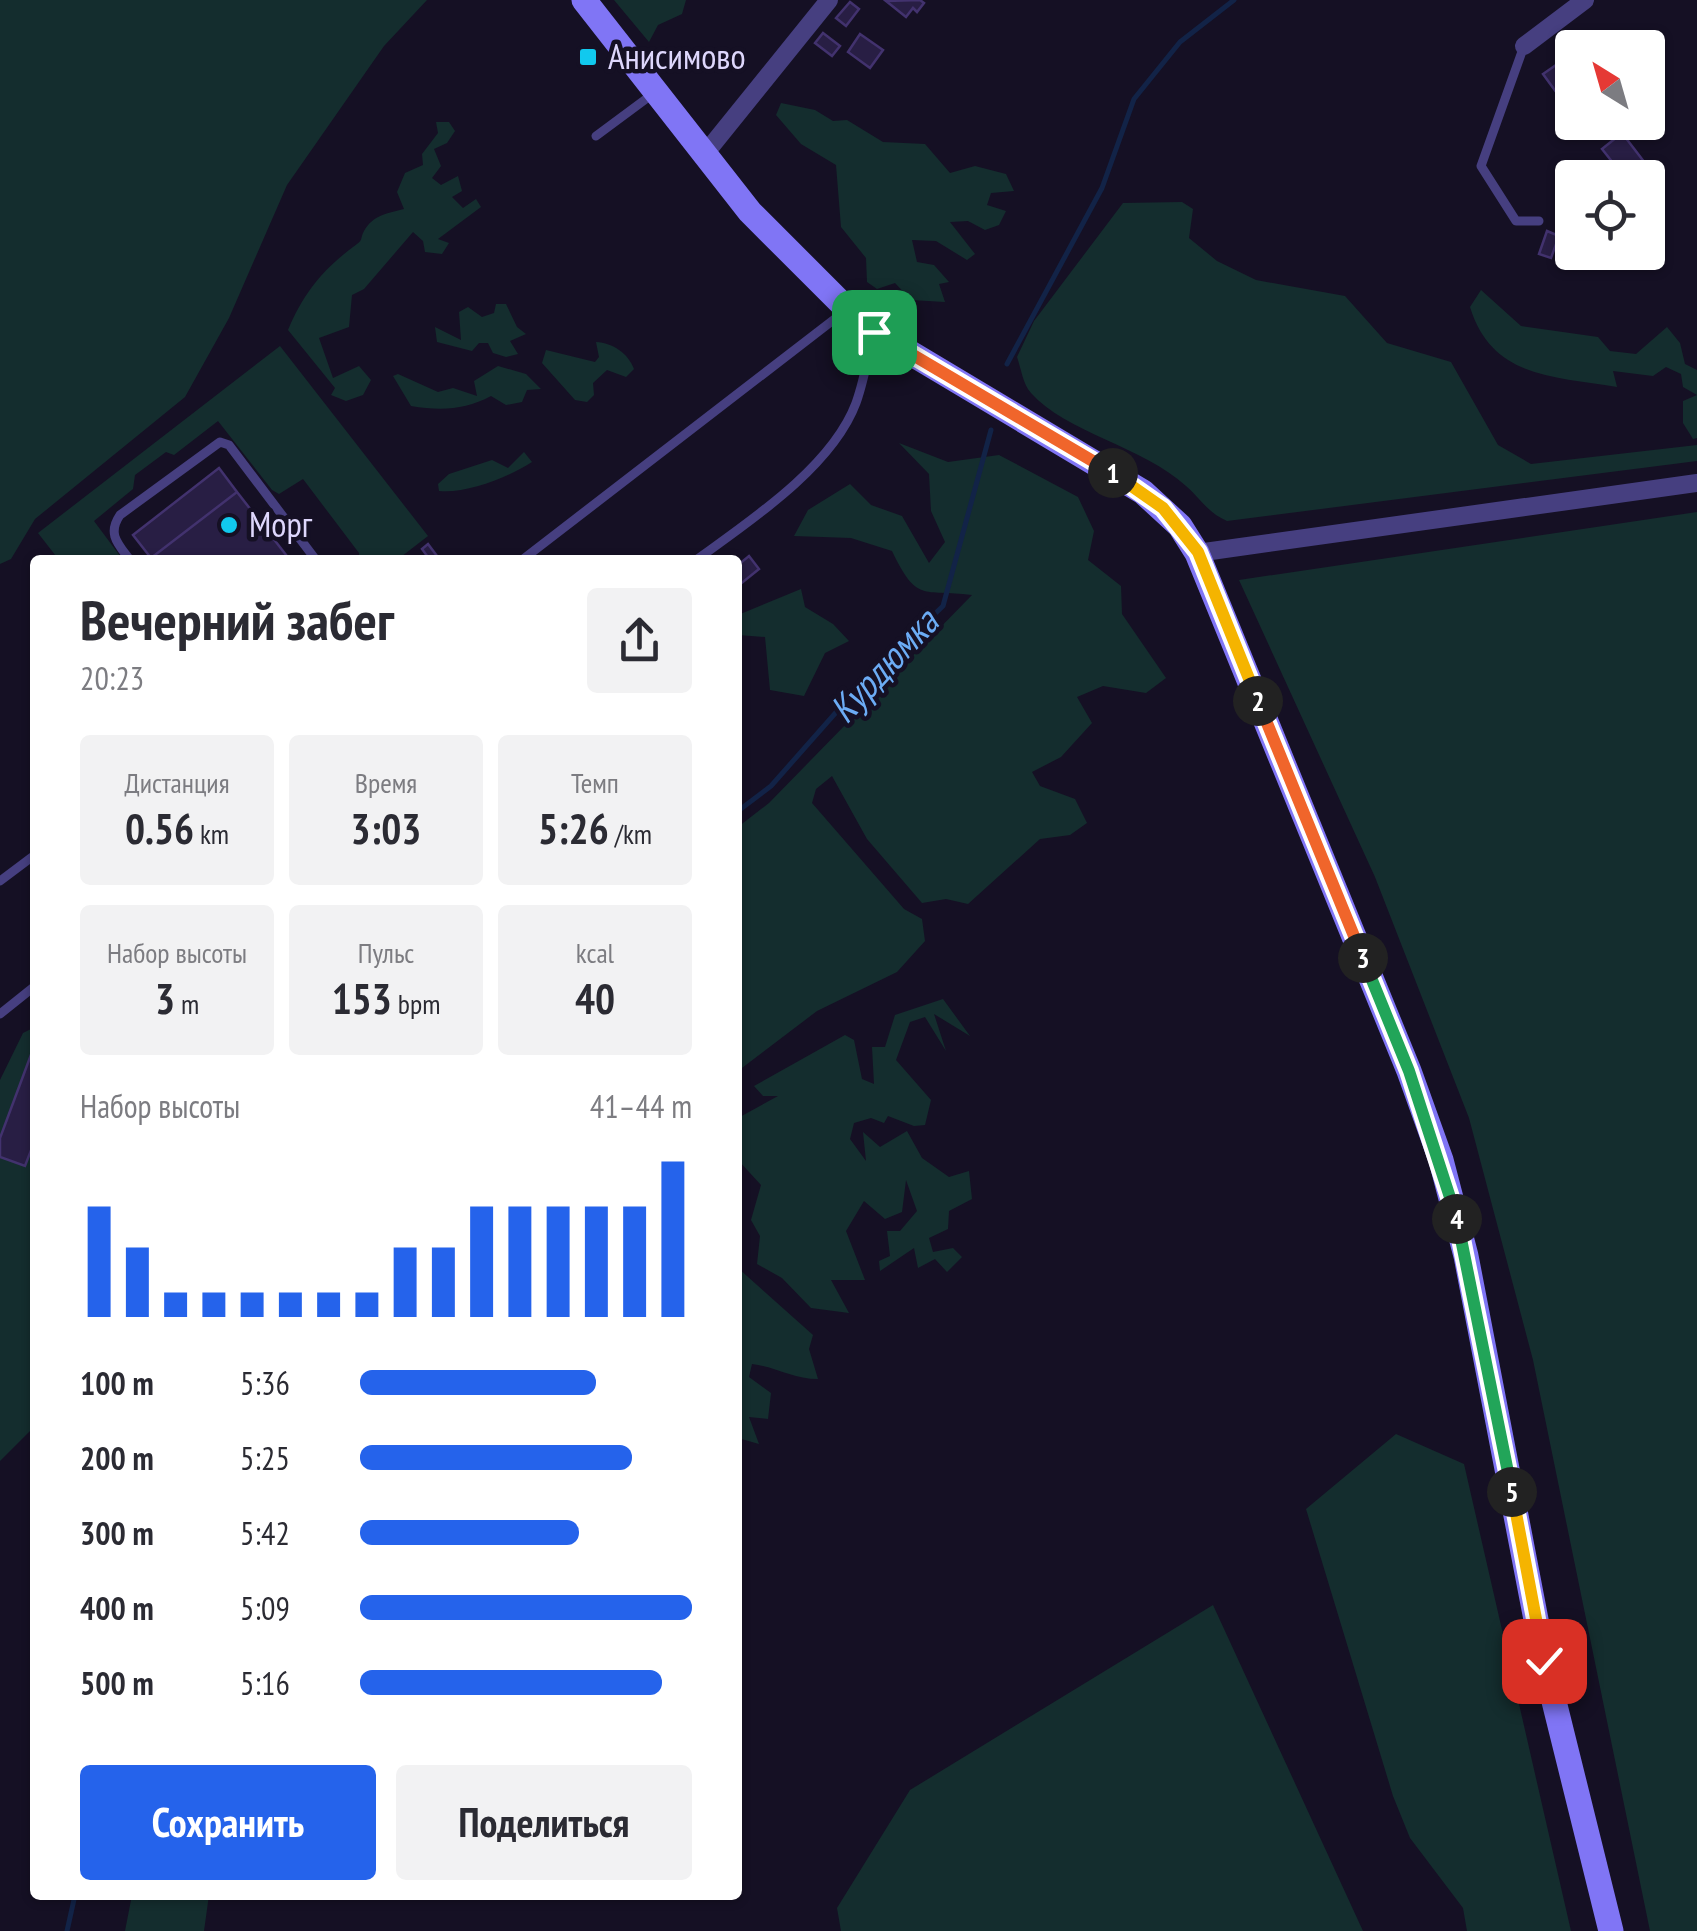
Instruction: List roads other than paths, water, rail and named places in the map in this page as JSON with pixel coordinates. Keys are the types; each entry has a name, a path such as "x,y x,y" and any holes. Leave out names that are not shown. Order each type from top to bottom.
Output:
{"main road":[{"path":"584,0 779,245 847,309 874,332 1143,492 1180,526 1198,552 1409,1071 1441,1160 1466,1256 1544,1661 1610,1931"}],"street":[{"path":"704,155 829,0"},
{"path":"1524,46 1585,0"},
{"path":"1198,552 1697,483"}],"lane":[{"path":"1524,46 1482,166 1516,221 1539,222"},
{"path":"596,136 656,92"},
{"path":"528,555 847,309"},
{"path":"703,555 757,517 810,470 855,406 874,332"},
{"path":"126,555 114,539 114,524 120,515 220,442 229,446 312,555"},
{"path":"0,882 30,860"},
{"path":"0,1014 30,990"}],"waterway":[{"name":"Курдюмка","path":"1007,364 1102,188 1134,99 1180,42 1234,0"},
{"name":"Курдюмка","path":"742,808 771,786 854,692 943,606 991,430"},
{"name":"Курдюмка","path":"67,1931 74,1900"}],"place":[{"name":"Анисимово","path":"588,57"},
{"name":"Морг","path":"229,525"}]}
